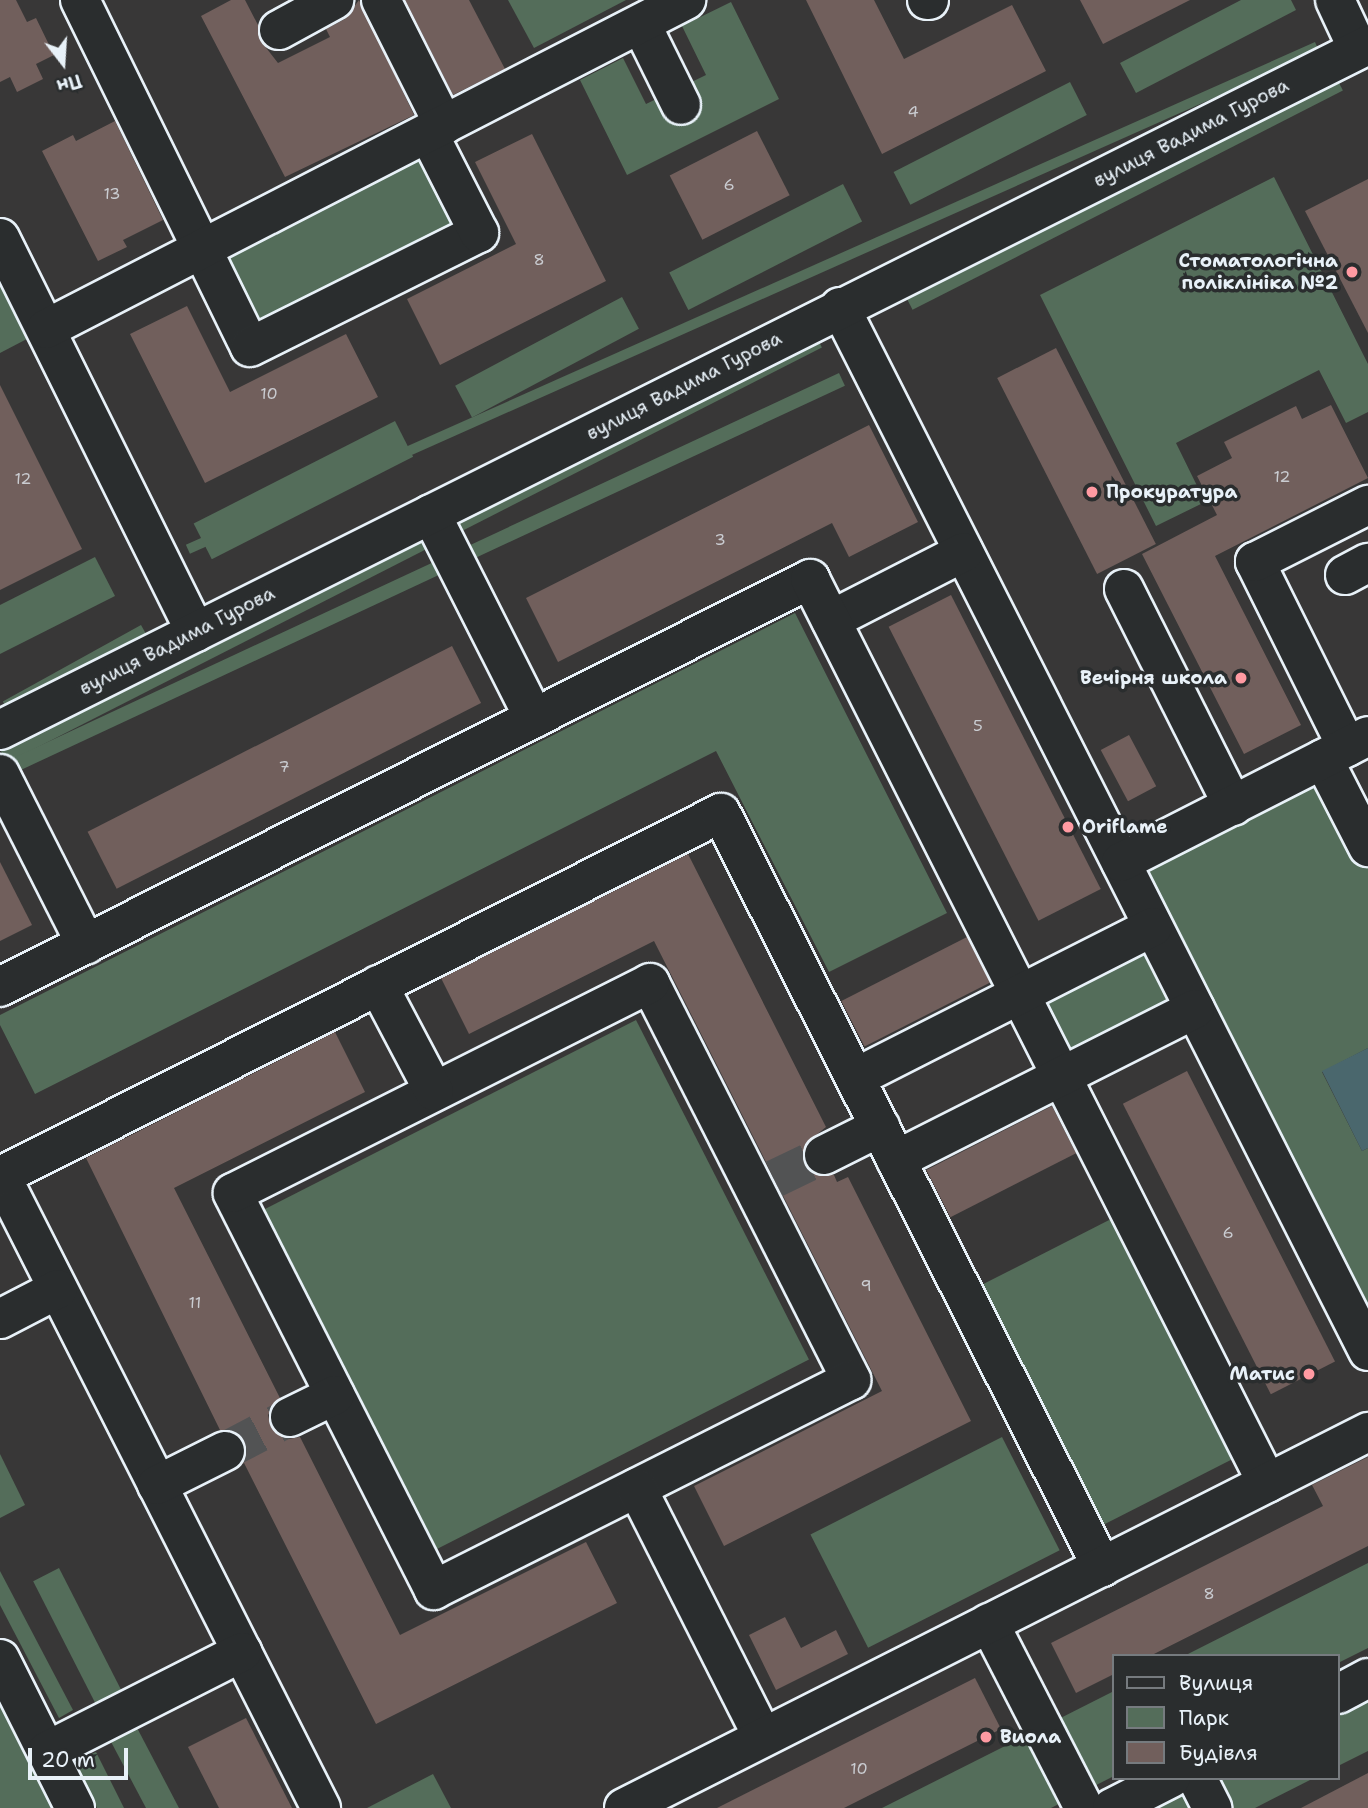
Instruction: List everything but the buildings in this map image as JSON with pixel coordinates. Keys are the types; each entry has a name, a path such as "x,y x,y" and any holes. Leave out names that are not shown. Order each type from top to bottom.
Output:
{"street":[{"path":"80,0 250,347 479,233 381,0"},
{"path":"279,30 334,0"},
{"path":"46,329 686,0"},
{"path":"1335,0 1363,47"},
{"path":"641,24 681,105"},
{"name":"вулиця Вадима Гурова","path":"0,730 1363,47"},
{"path":"0,238 196,632"},
{"path":"840,307 1368,1350"},
{"path":"1368,505 1255,562 1346,747 1368,847"},
{"path":"431,514 534,718"},
{"path":"831,620 964,552"},
{"path":"0,987 810,579 1268,1483"},
{"path":"1124,589 1233,806"},
{"path":"1121,862 1346,747"},
{"path":"0,774 86,944"},
{"path":"321,1808 0,1175 721,813 1102,1567"},
{"path":"855,1078 1153,927"},
{"path":"650,983 764,1184 851,1380 434,1590 233,1193 434,1091 650,983"},
{"path":"378,985 434,1091"},
{"path":"897,1160 1195,1009"},
{"path":"824,1155 880,1127"},
{"path":"0,1319 58,1289"},
{"path":"290,1417 335,1395"},
{"path":"624,1808 1368,1433"},
{"path":"157,1485 225,1451"},
{"path":"637,1488 764,1737"},
{"path":"989,1623 1084,1808"},
{"path":"47,1751 242,1652"},
{"path":"0,1659 75,1808"},
{"path":"1340,1692 1368,1678"},
{"path":"1112,1808 1167,1780"},
{"path":"1198,1780 1212,1808"}],"green space":[{"path":"508,0 626,0 534,48"},
{"path":"1241,0 1291,0 1296,10 1136,93 1120,63"},
{"path":"731,2 779,99 627,175 580,80 623,58 646,104 706,75 682,26"},
{"path":"1315,42 1319,51 190,554 186,545"},
{"path":"1337,79 1343,91 913,310 907,298"},
{"path":"1070,82 1087,115 910,205 894,172"},
{"path":"428,133 479,233 252,349 201,249"},
{"path":"1274,177 1368,364 1368,412 1346,423 1319,370 1176,443 1205,502 1156,526 1040,295"},
{"path":"843,184 862,221 688,310 669,273"},
{"path":"0,238 46,329 0,353"},
{"path":"622,297 639,329 472,418 455,386"},
{"path":"816,336 822,348 7,763 1,751"},
{"path":"839,373 845,386 0,780 0,764"},
{"path":"395,421 413,457 212,559 194,524"},
{"path":"95,557 115,596 0,654 0,605"},
{"path":"795,613 947,913 829,972 716,751 35,1094 0,1025 0,1015"},
{"path":"141,625 147,636 9,713 3,702"},
{"path":"1323,759 1368,847 1368,1048 1322,1072 1362,1151 1368,1148 1368,1340 1195,1010 1062,1077 1020,994 1153,927 1121,862"},
{"path":"636,1020 809,1359 437,1549 264,1210"},
{"path":"1115,1217 1237,1457 1103,1525 981,1285"},
{"path":"1002,1437 1060,1550 868,1648 810,1535"},
{"path":"0,1454 25,1505 0,1518"},
{"path":"1368,1563 1368,1648 1340,1662 1340,1654 1188,1654"},
{"path":"59,1568 124,1696 99,1709 33,1581"},
{"path":"0,1571 73,1710 59,1718 0,1605"},
{"path":"0,1660 75,1808 0,1808"},
{"path":"1112,1692 1112,1777 1051,1808 882,1808"},
{"path":"1368,1701 1368,1751 1340,1765 1340,1715"},
{"path":"135,1724 179,1808 146,1808 109,1738"},
{"path":"96,1752 124,1808 97,1808 74,1762"},
{"path":"433,1774 451,1808 367,1808"},
{"path":"1211,1780 1310,1780 1255,1808 1155,1808"}],"water":[{"path":"1368,1048 1368,1148 1362,1151 1322,1071"}],"tunnel":[{"path":"774,1179 824,1155"},
{"path":"225,1451 290,1417"}],"place":[{"name":"Стоматологічна поліклініка №2","path":"1352,272"},
{"name":"Прокуратура","path":"1092,492"},
{"name":"Вечірня школа","path":"1241,678"},
{"name":"Oriflame","path":"1068,827"},
{"name":"Матис","path":"1309,1374"},
{"name":"Виола","path":"986,1737"}]}
